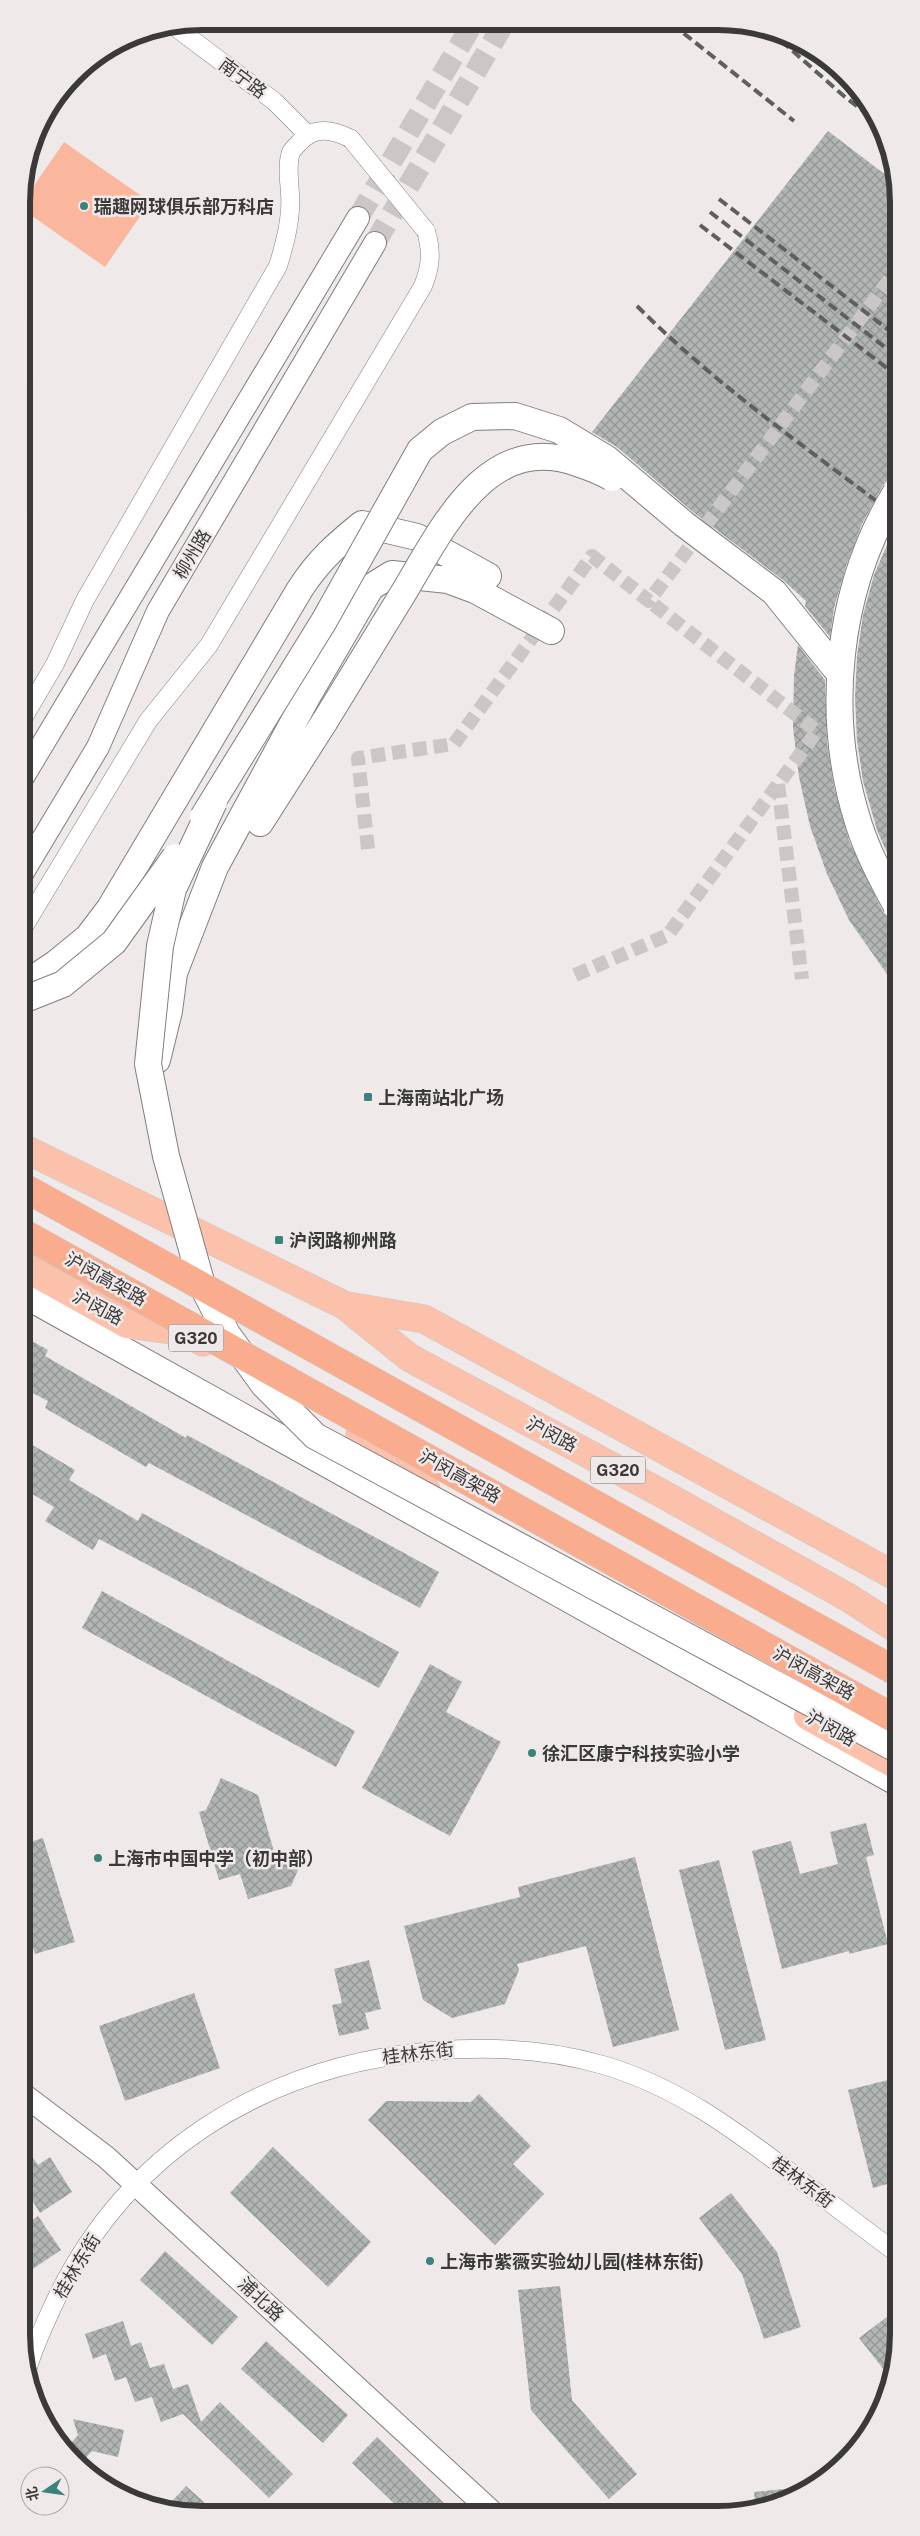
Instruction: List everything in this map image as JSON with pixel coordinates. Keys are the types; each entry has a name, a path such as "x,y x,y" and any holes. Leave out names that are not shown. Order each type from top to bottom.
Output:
{"highway":[{"path":"30,1191 890,1668"},
{"name":"沪闵高架路","path":"30,1235 890,1716"}],"main road":[{"path":"30,997 63,984 114,942 214,802 324,621 420,450 442,432 472,417 515,416 559,430 608,459 684,524 774,592 840,674"},
{"path":"260,823 326,721 440,532 466,494 489,475 524,458 558,456 604,473 684,524"},
{"path":"890,504 869,546 854,588 845,626 840,674 841,731 848,781 860,826 877,869 890,893"},
{"path":"30,980 55,964 88,937 110,908 300,589 316,564 334,546 362,524 390,529 418,537 488,576"},
{"path":"152,1082 169,1011 174,973 215,867 307,698 371,587 392,574 448,580 475,590 551,631"},
{"path":"214,802 173,889 160,946 148,1064 166,1156 202,1285 227,1334 264,1385 315,1436 890,1746"},
{"name":"沪闵路","path":"30,1151 344,1305 410,1358 678,1502 849,1598 890,1624"},
{"path":"30,1235 185,1332"},
{"name":"沪闵路","path":"30,1270 127,1324 185,1332 360,1434 890,1732"},
{"path":"30,1298 890,1779"},
{"name":"沪闵路","path":"344,1305 424,1319 890,1572"},
{"name":"沪闵路","path":"360,1434 463,1522 890,1762"}],"street":[{"name":"南宁路","path":"180,31 274,101 307,134"},
{"path":"30,706 55,664 85,600 278,266 287,238 291,207 289,177 292,151 307,134 322,130 339,133 351,139 426,231 431,250 430,270 423,286 209,645 148,721 30,916"},
{"name":"柳州路","path":"30,764 358,218"},
{"name":"柳州路","path":"30,860 98,747 158,611 375,243"},
{"name":"桂林东街","path":"31,2356 69,2271 105,2219 136,2183 162,2158 212,2122 276,2087 344,2064 402,2053 471,2047 538,2052 604,2065 673,2092 726,2124 890,2248"},
{"name":"浦北路","path":"30,2100 106,2157 136,2183 486,2506"}],"shaded area":[{"name":"瑞趣网球俱乐部万科店","path":"64,142 150,202 105,267 30,215 30,191"}],"building":[{"path":"828,131 888,177 890,191 890,479 883,485 862,524 846,566 834,608 830,637 805,606 806,601 783,580 693,512 617,447 592,432"},
{"path":"890,538 890,859 877,830 863,781 857,740 855,698 857,656 863,615 874,575"},
{"path":"798,645 825,680 827,743 834,787 849,841 883,912 890,918 890,978 849,920 827,874 810,826 799,777 793,727 794,676"},
{"path":"30,1340 48,1350 45,1356 186,1438 187,1435 439,1572 420,1608 149,1463 146,1467 45,1408 48,1401 30,1392"},
{"path":"30,1444 75,1470 69,1480 138,1521 142,1513 399,1652 379,1688 99,1539 93,1550 45,1521 54,1507 30,1493"},
{"path":"102,1591 355,1731 336,1767 82,1628"},
{"path":"430,1664 462,1682 446,1712 501,1742 450,1836 362,1788"},
{"path":"221,1778 258,1795 274,1852 301,1863 291,1886 248,1899 240,1874 219,1880 199,1812 206,1810"},
{"path":"866,1823 874,1855 866,1857 888,1944 849,1954 849,1951 782,1969 752,1851 791,1841 800,1874 838,1864 830,1832"},
{"path":"43,1838 75,1942 35,1954 30,1938 30,1842"},
{"path":"635,1857 679,2030 613,2047 586,1946 517,1964 519,1970 505,2004 452,2018 423,2000 404,1926 520,1897 518,1887"},
{"path":"719,1860 766,2040 725,2050 679,1870"},
{"path":"369,1960 381,2009 365,2013 369,2029 339,2036 332,2005 342,2003 334,1969"},
{"path":"194,1993 220,2068 125,2101 99,2026"},
{"path":"888,2080 890,2088 890,2183 873,2188 848,2090"},
{"path":"479,2094 531,2146 513,2164 544,2194 495,2245 368,2120 386,2101 471,2102"},
{"path":"273,2147 371,2242 328,2287 230,2193"},
{"path":"30,2154 38,2165 50,2157 72,2192 40,2213 30,2197"},
{"path":"731,2193 777,2252 801,2327 764,2339 742,2274 699,2218"},
{"path":"38,2216 61,2250 30,2271 30,2222"},
{"path":"165,2251 238,2317 212,2345 140,2280"},
{"path":"560,2286 572,2400 637,2474 609,2499 531,2410 518,2290"},
{"path":"890,2315 890,2345 886,2372 859,2338"},
{"path":"123,2321 131,2346 141,2342 150,2368 164,2364 173,2389 188,2384 201,2422 220,2402 293,2474 269,2498 183,2414 161,2422 152,2397 135,2402 126,2377 115,2381 106,2354 93,2359 85,2334"},
{"path":"266,2341 348,2415 323,2443 241,2369"},
{"path":"73,2419 124,2430 118,2457 92,2451 84,2459 70,2444 78,2435"},
{"path":"377,2437 447,2506 397,2506 352,2463"},
{"path":"186,2486 208,2506 180,2505 170,2503"},
{"path":"794,2488 755,2502 754,2492"}],"tunnel":[{"path":"358,218 469,30"},
{"path":"375,243 500,30"},
{"path":"368,849 358,758 454,744 592,556 649,601 890,279"},
{"path":"575,975 668,935 817,731 649,601"},
{"path":"778,784 802,979"}],"railway":[{"path":"680,30 794,121"},
{"path":"785,44 864,111"},
{"path":"719,199 890,331"},
{"path":"710,212 890,351"},
{"path":"700,225 890,370"},
{"path":"637,306 698,363 730,389 890,512"}],"place":[{"name":"瑞趣网球俱乐部万科店","path":"84,206"},
{"name":"上海南站北广场","path":"368,1097"},
{"name":"沪闵路柳州路","path":"279,1240"},
{"name":"徐汇区康宁科技实验小学","path":"532,1753"},
{"name":"上海市中国中学（初中部）","path":"98,1858"},
{"name":"上海市紫薇实验幼儿园(桂林东街)","path":"430,2261"}]}
